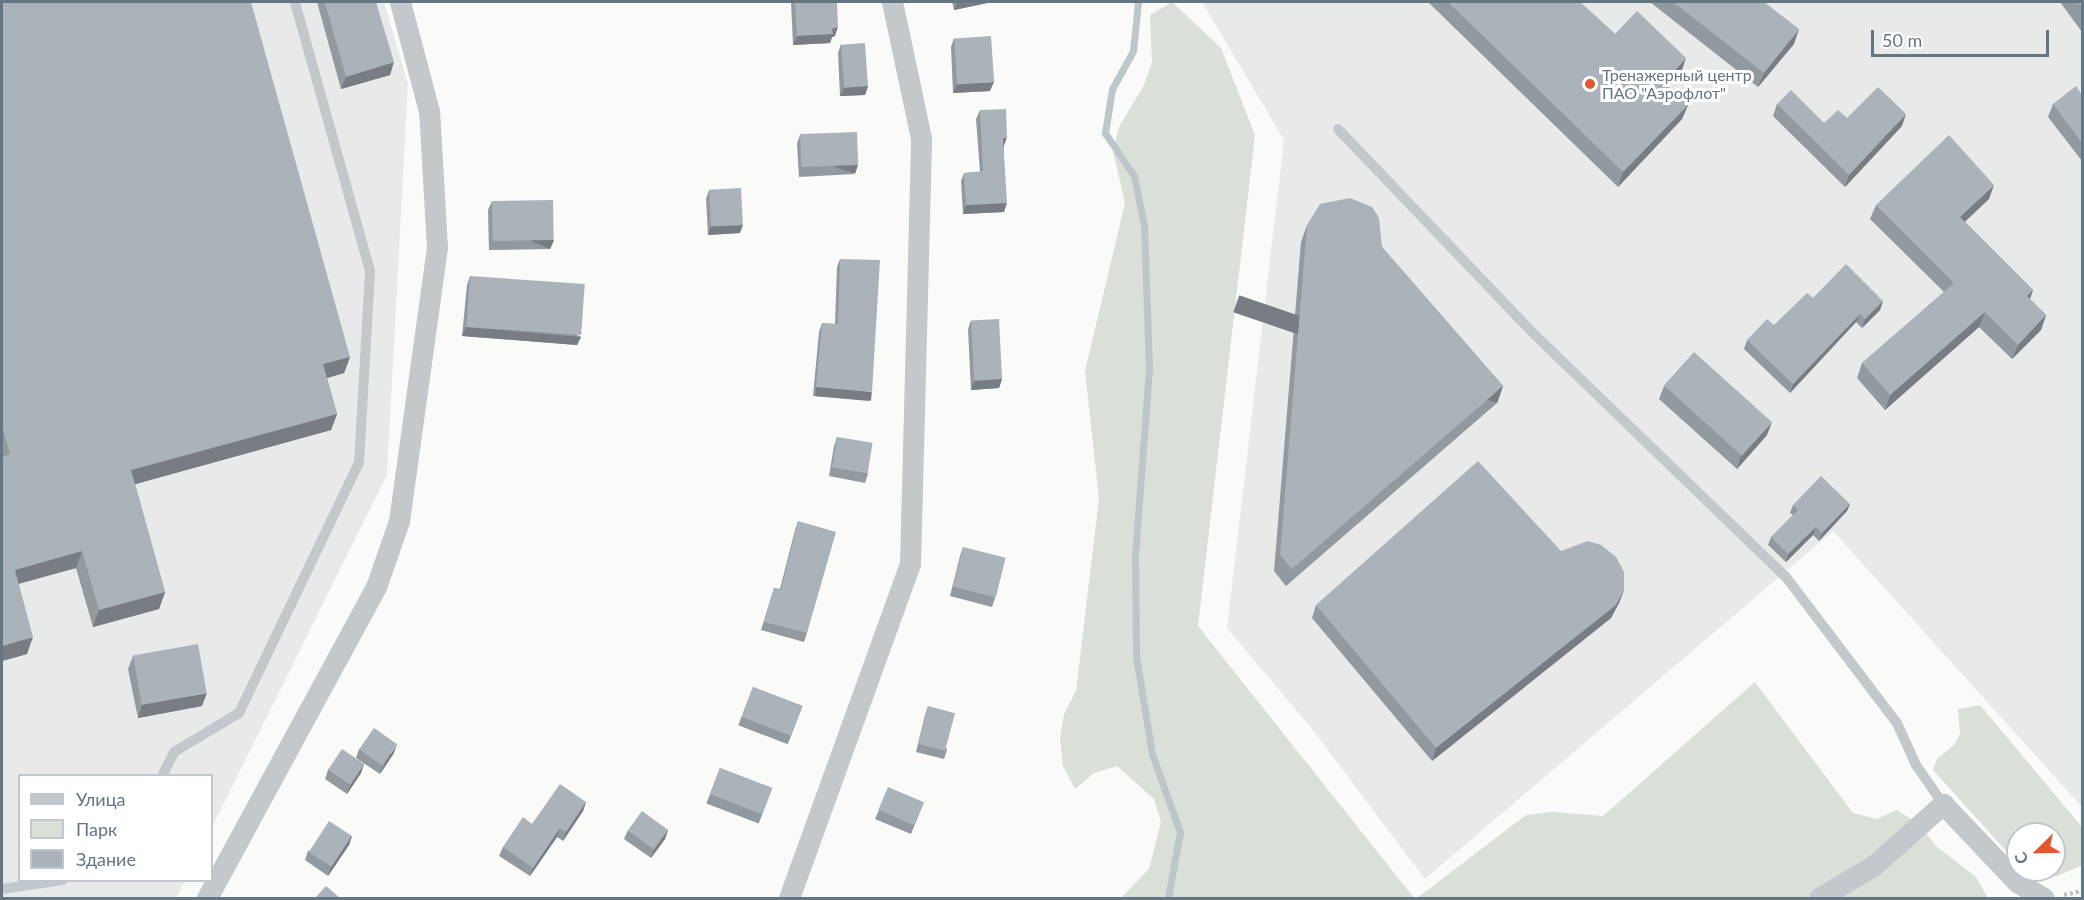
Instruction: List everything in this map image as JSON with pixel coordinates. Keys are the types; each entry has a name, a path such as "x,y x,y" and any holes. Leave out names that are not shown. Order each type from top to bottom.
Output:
{"street":[{"path":"207,898 376,587 399,521 437,248 429,111 400,2"},
{"path":"789,898 910,564 921,138 892,2"},
{"path":"1819,898 1873,866 1942,804 2017,882 2044,898"}],"lane":[{"path":"163,774 174,752 239,712 359,463 370,271 295,2"},
{"path":"1338,129 1532,332 1786,577 1897,723 1916,765 1942,804"},
{"path":"2,889 49,882"}],"shaded area":[{"path":"2,2 384,2 408,84 387,475 213,825 213,774 18,774 18,882 184,882 176,898 2,898"},
{"path":"1202,2 2082,2 2082,807 1833,531 1425,879 1312,729 1227,628 1284,140"}],"green space":[{"path":"1172,2 1221,48 1255,135 1198,626 1414,898 1121,898 1149,869 1161,822 1154,799 1117,766 1094,773 1075,789 1063,766 1060,739 1064,714 1076,691 1099,499 1085,371 1125,203 1113,151 1119,127 1144,85 1152,62 1150,15"},
{"path":"1755,682 1853,813 1877,819 1897,810 1919,824 1936,846 1976,877 1988,898 1417,898 1526,815 1552,812 1603,816"},
{"path":"1980,705 2082,827 2082,865 2066,872 2066,822 2006,822 2006,851 1933,770 1937,759 1955,744 1960,733 1958,709"}],"building":[{"path":"2,2 251,2 350,357 323,364 337,414 131,470 165,592 99,610 82,551 15,570 33,637 2,646 2,457 10,454 2,425"},
{"path":"325,2 376,2 394,62 346,77"},
{"path":"795,2 837,2 838,27 832,29 833,34 797,36"},
{"name":"Тренажерный центр ПАО \"Аэрофлот\"","path":"1448,2 1580,2 1615,34 1637,11 1686,58 1664,82 1688,105 1623,172"},
{"path":"1673,2 1764,2 1799,29 1764,73"},
{"path":"991,36 994,82 957,84 954,39"},
{"path":"865,43 868,86 844,88 841,45"},
{"path":"2076,86 2082,95 2082,143 2053,104"},
{"path":"1878,87 1906,114 1849,175 1777,104 1791,90 1824,123 1838,110 1847,118"},
{"path":"1006,109 1007,137 1003,138 1007,203 966,205 964,173 983,171 980,110"},
{"path":"857,132 858,165 801,167 800,134"},
{"path":"1949,135 1994,185 1960,217 2033,290 2027,296 2046,315 2018,345 1985,312 1890,395 1862,363 1954,283 1876,205"},
{"path":"741,188 743,225 711,227 709,190"},
{"path":"1350,198 1372,207 1379,218 1382,247 1503,386 1292,569 1280,555 1307,225 1320,204"},
{"path":"553,200 554,240 493,241 492,201"},
{"path":"840,259 880,260 872,392 816,387 822,323 838,324"},
{"path":"1846,264 1883,301 1865,319 1860,314 1793,384 1747,340 1767,319 1774,325 1807,293 1813,298"},
{"path":"470,276 585,284 581,335 466,327"},
{"path":"999,319 1002,379 974,380 971,320"},
{"path":"1694,352 1772,422 1742,456 1664,385"},
{"path":"837,437 873,443 868,473 832,468"},
{"path":"1478,461 1561,551 1588,541 1601,545 1616,557 1624,572 1624,590 1616,605 1436,748 1316,605"},
{"path":"1821,476 1850,504 1822,533 1816,527 1788,554 1771,537 1798,510 1793,505"},
{"path":"798,521 836,532 807,633 764,622 774,588 781,590"},
{"path":"963,547 1006,558 996,597 953,587"},
{"path":"198,644 207,693 142,705 133,655"},
{"path":"753,687 802,706 791,736 742,717"},
{"path":"928,706 955,713 945,751 918,744"},
{"path":"374,728 397,744 382,765 359,749"},
{"path":"342,749 364,764 350,785 328,770"},
{"path":"720,768 772,788 762,814 710,794"},
{"path":"560,784 586,802 566,832 560,828 533,868 503,847 523,817 532,824"},
{"path":"888,787 924,802 914,825 878,810"},
{"path":"642,811 668,830 654,849 628,830"},
{"path":"329,821 352,836 331,867 309,852"},
{"path":"326,886 340,898 315,898"}],"waterway":[{"path":"1138,2 1133,51 1112,89 1105,133 1134,176 1144,225 1149,369 1135,554 1136,656 1152,754 1180,832 1168,898"}],"place":[{"name":"Тренажерный центр ПАО \"Аэрофлот\"","path":"1590,84"}]}
